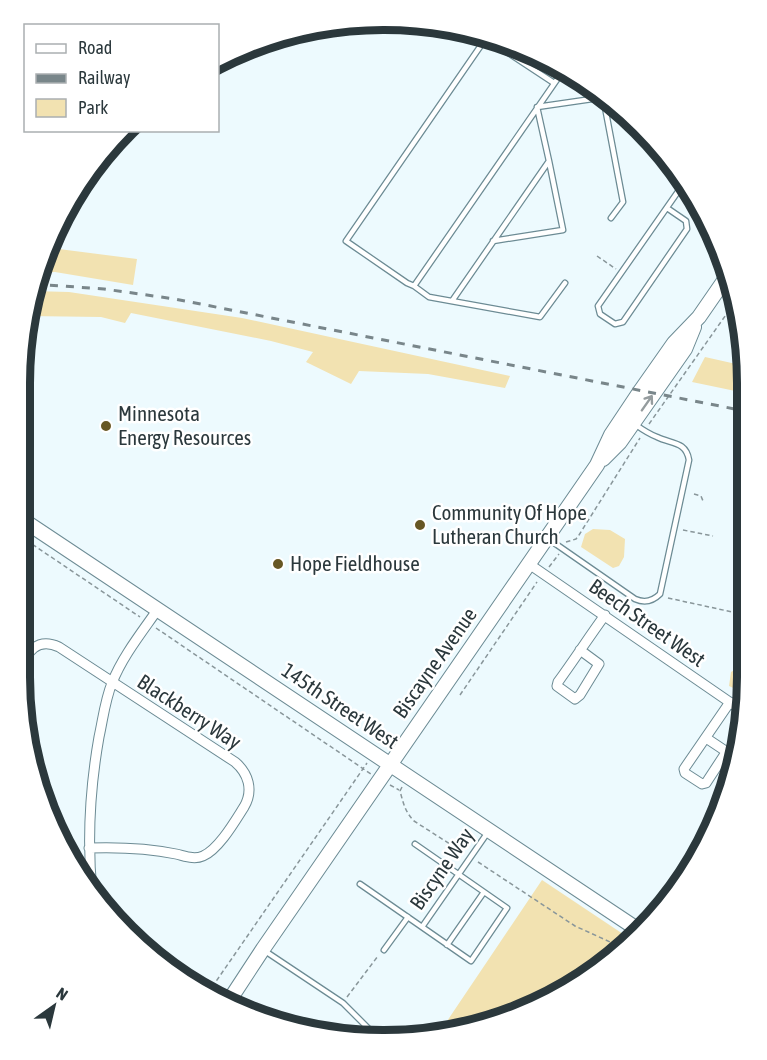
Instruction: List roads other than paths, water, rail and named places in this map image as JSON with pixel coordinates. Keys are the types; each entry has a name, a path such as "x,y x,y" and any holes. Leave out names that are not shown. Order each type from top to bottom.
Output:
{"street":[{"name":"Biscayne Avenue","path":"232,996 262,949 548,538 597,465 611,435 641,390 674,343 699,317 722,283"},
{"name":"Biscayne Avenue","path":"597,465 639,427 685,349 699,317"},
{"name":"145th Street West","path":"30,525 633,926"},
{"name":"Beech Street West","path":"529,564 735,706"},
{"path":"91,874 90,801 107,700 112,682 121,665 158,609"},
{"path":"580,650 599,664 580,695 575,699 556,686 580,650 605,615"},
{"path":"30,650 37,645 48,644 59,647 112,682"},
{"name":"Blackberry Way","path":"89,848 140,848 190,858 204,856 217,845 246,804 248,797 248,780 234,762 112,682"},
{"path":"706,738 724,750 725,754 706,783 702,784 684,770 730,702"}],"lane":[{"path":"482,44 346,241 406,284 414,286 429,297 540,317 565,283"},
{"path":"508,53 554,83"},
{"path":"414,286 559,76"},
{"path":"537,107 593,99"},
{"path":"493,241 563,230 537,107"},
{"path":"605,108 623,202 611,218"},
{"path":"452,301 549,161"},
{"path":"667,208 686,221 687,229 623,322 615,324 600,314 598,306 679,190"},
{"path":"548,538 634,599 652,600 660,594 689,460 688,453 682,445 661,439 639,427"},
{"name":"Biscyne Way","path":"422,927 489,830"},
{"path":"360,884 471,960 507,908 416,844"},
{"path":"447,945 484,892"},
{"path":"384,950 408,917"},
{"path":"262,949 343,1003 369,1029"}],"railway":[{"path":"44,285 104,289 175,299 737,409"}],"place":[{"name":"Minnesota Energy Resources","path":"106,426"},
{"name":"Community Of Hope Lutheran Church","path":"420,525"},
{"name":"Hope Fieldhouse","path":"278,564"}]}
